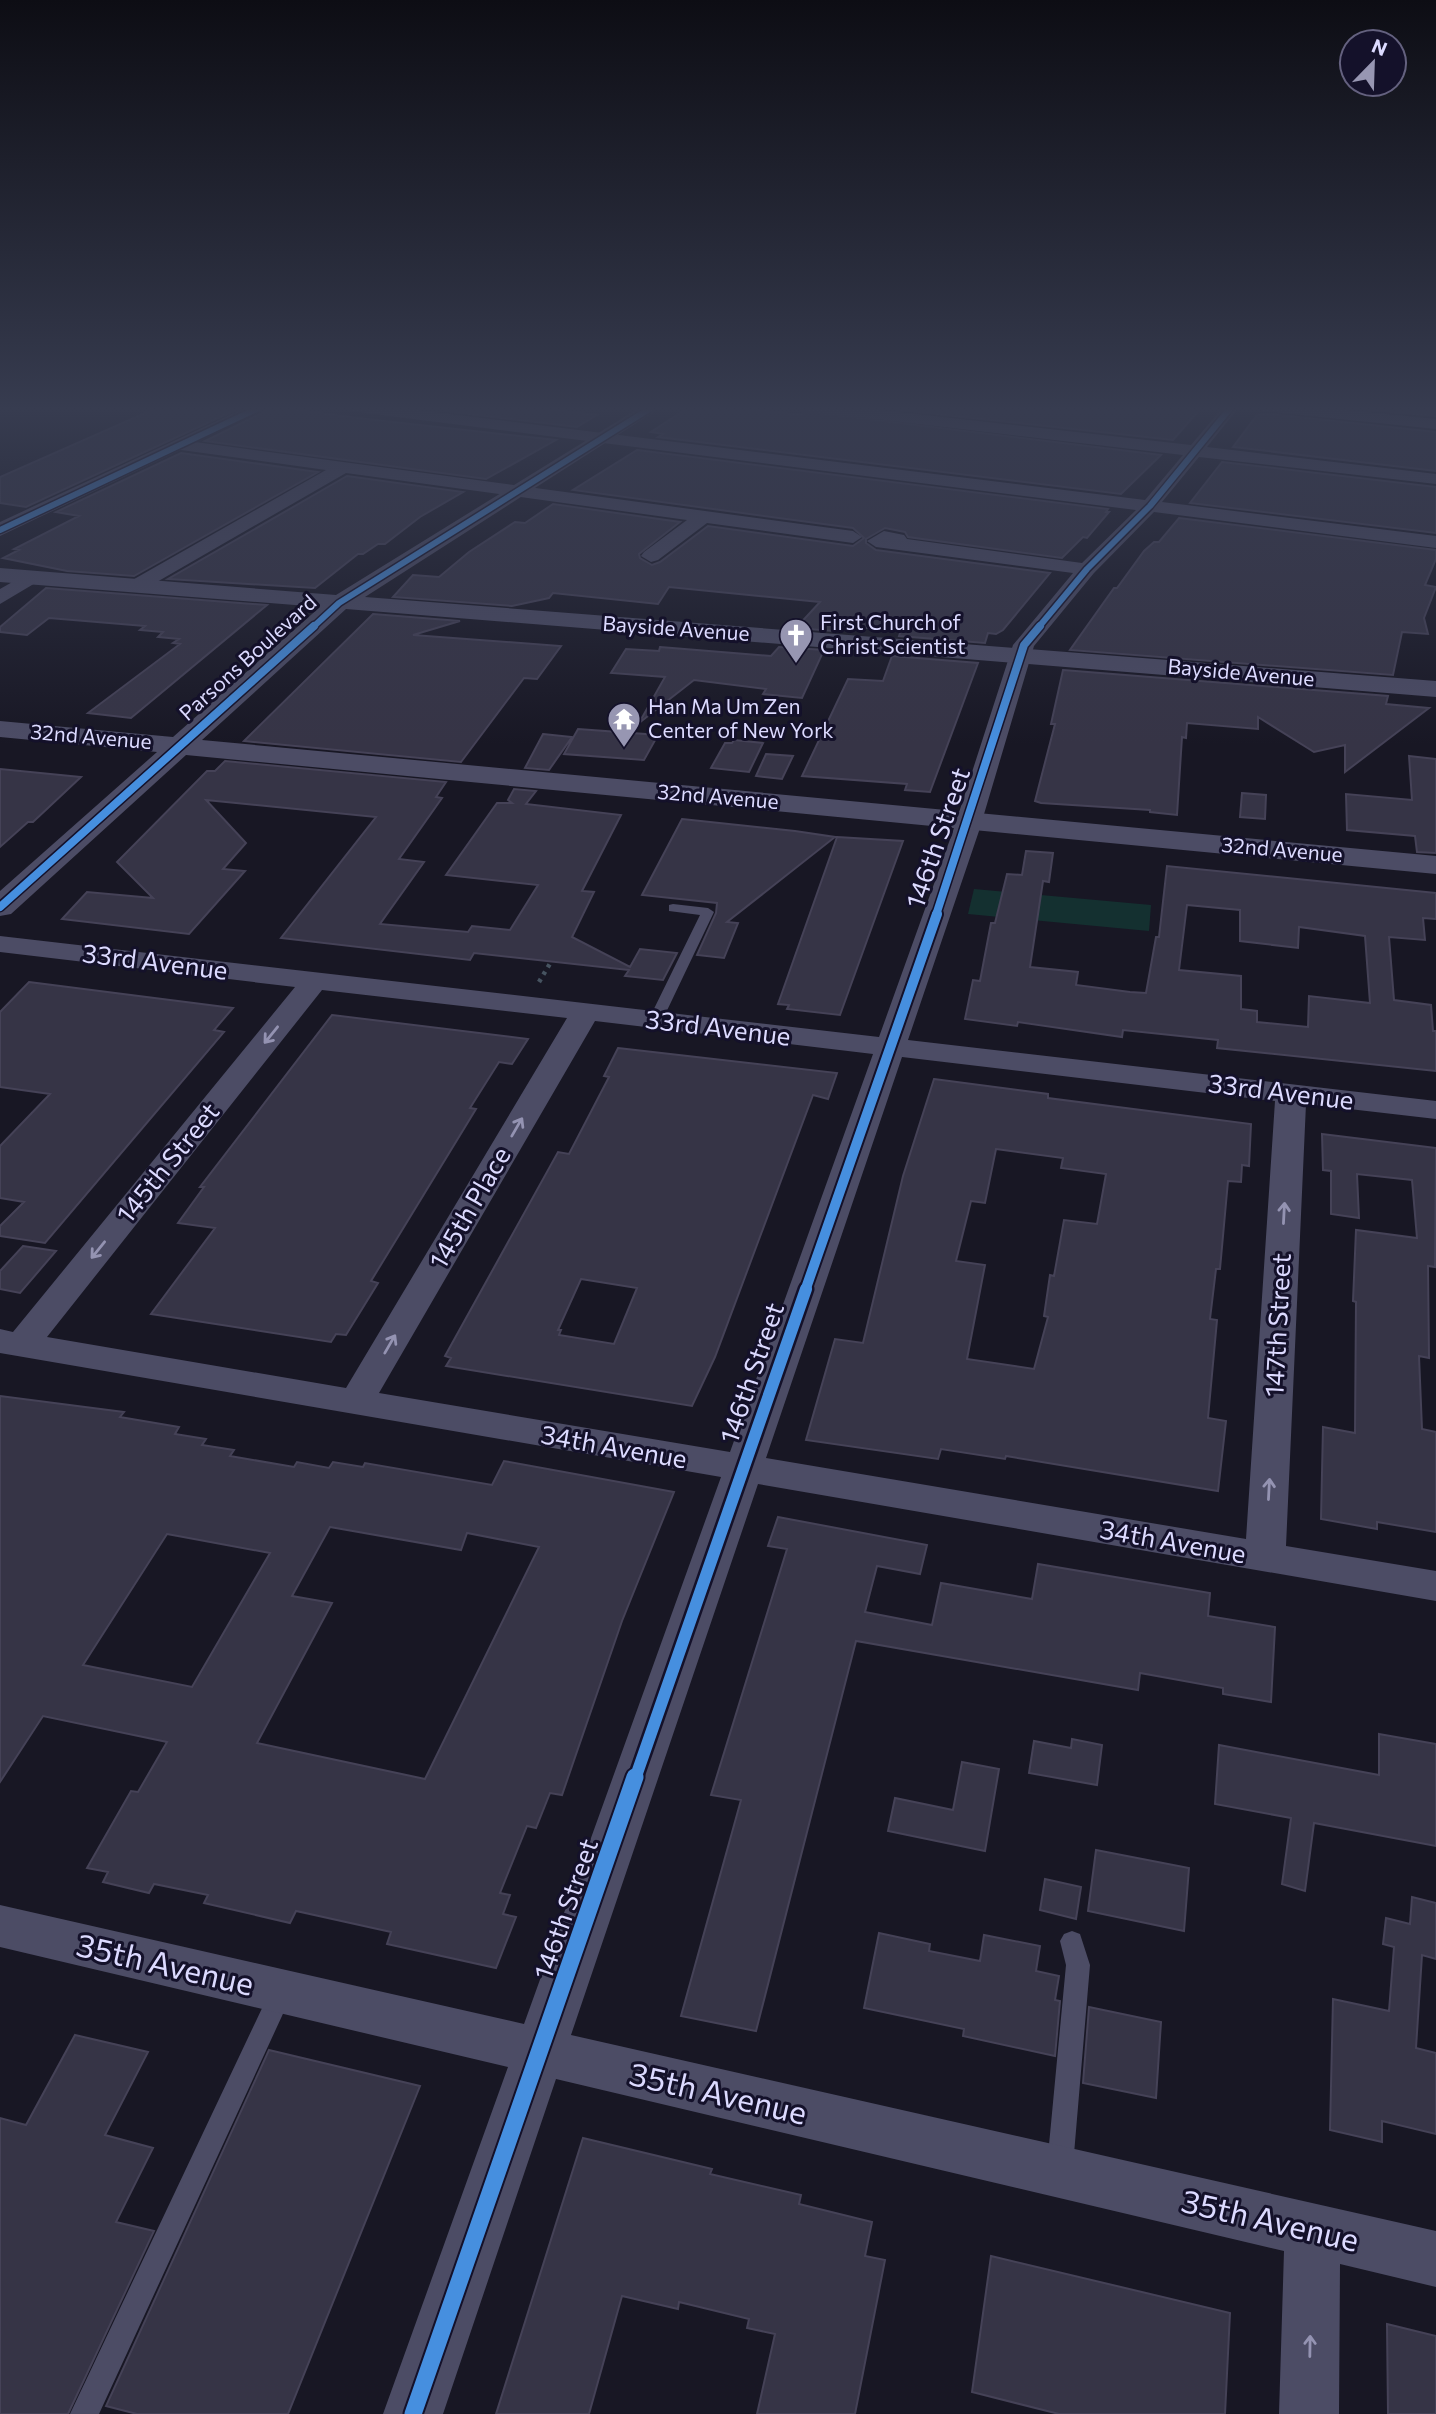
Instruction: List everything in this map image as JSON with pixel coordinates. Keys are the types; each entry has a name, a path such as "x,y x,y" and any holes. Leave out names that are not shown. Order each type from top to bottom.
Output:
{"street":[{"path":"136,586 254,519"},
{"name":"Parsons Boulevard","path":"0,907 339,603 474,519"},
{"path":"651,556 700,519"},
{"path":"723,519 853,537"},
{"name":"146th Street","path":"413,2414 969,821 1024,645 1087,569 1137,519"},
{"path":"1251,519 1436,542"},
{"path":"898,542 1087,569"},
{"name":"Bayside Avenue","path":"0,575 1436,689"},
{"path":"0,598 30,578"},
{"name":"32nd Avenue","path":"0,729 1436,865"},
{"name":"33rd Avenue","path":"0,944 1436,1110"},
{"name":"145th Street","path":"11,1343 314,981"},
{"name":"145th Place","path":"355,1403 585,1013"},
{"name":"147th Street","path":"1265,1558 1291,1093"},
{"name":"34th Avenue","path":"11,1343 1436,1586"},
{"name":"35th Avenue","path":"0,1926 1436,2259"},
{"path":"1310,2414 1312,2230"}],"lane":[{"path":"655,1021 708,912 673,908"},
{"path":"1059,2172 1078,1965 1073,1941"},
{"path":"84,2414 281,1992"}],"path":[{"path":"538,982 551,962"}],"green space":[{"path":"974,889 1151,905 1149,931 968,914"}],"building":[{"path":"74,519 235,519 134,576 67,571 3,558 19,550 14,549"},
{"path":"273,519 418,519 385,544 378,544 363,554 358,554 315,588 168,579"},
{"path":"531,519 656,519 680,522 639,554 640,558 652,565 660,562 708,526 853,546 864,538 853,528 784,519 1103,519 1087,538 1083,537 1062,558 908,537 905,532 885,528 866,539 866,543 876,550 1050,573 1003,630 996,634 988,633 985,643 899,636 901,630 835,626 833,631 796,628 820,602 669,587 658,604 553,593 549,598 512,606 393,597 413,575 439,577 469,552 515,522 525,523"},
{"path":"1178,519 1184,519 1436,550 1436,559 1425,585 1436,587 1424,618 1428,634 1402,632 1393,675 1070,650 1144,551 1154,542 1159,542"},
{"path":"1318,519 1436,519 1436,533"},
{"path":"46,588 267,605 131,718 88,713 180,644 173,643 179,639 158,637 163,632 140,630 145,626 49,618 27,635 0,632 0,627"},
{"path":"373,614 460,621 413,635 561,646 537,679 524,678 461,762 244,741"},
{"path":"660,647 771,656 779,647 824,650 802,698 763,694 766,689 694,680 639,723 665,677 611,673 626,649 659,651"},
{"path":"892,656 978,663 930,792 905,790 907,784 802,776 848,679 883,681"},
{"path":"1063,670 1388,696 1386,704 1429,708 1345,772 1345,745 1314,752 1258,717 1258,729 1187,723 1186,738 1182,737 1177,815 1150,810 1041,803 1035,801 1055,724 1051,724"},
{"path":"578,729 658,735 644,760 564,754"},
{"path":"543,734 572,737 549,770 525,768"},
{"path":"734,740 763,743 749,772 711,768 725,743 732,743"},
{"path":"766,754 793,756 782,779 756,776"},
{"path":"1409,756 1436,759 1436,853 1417,852 1415,836 1347,830 1346,794 1412,800"},
{"path":"225,761 446,782 436,797 442,798 399,859 424,862 380,924 468,932 472,926 510,930 538,885 446,875 497,803 512,803 508,800 514,789 536,791 526,804 621,815 582,891 594,892 572,937 630,967 640,949 677,953 663,980 625,976 629,970 474,953 470,960 281,938 376,817 206,800 246,843 223,869 245,871 189,934 62,919 87,892 153,898 117,862 207,771 215,771"},
{"path":"0,769 81,777 33,822 28,822 0,847"},
{"path":"1242,793 1266,795 1265,819 1240,817"},
{"path":"682,819 835,837 727,922 738,923 724,958 697,955 716,913 717,903 642,895"},
{"path":"837,837 903,841 840,1015 787,1009 789,1005 778,1004"},
{"path":"1026,851 1053,853 1049,882 1043,881 1030,967 1078,972 1076,985 1146,993 1156,937 1159,937 1167,866 1436,893 1436,919 1423,918 1425,940 1389,937 1394,1000 1431,1005 1433,1031 1436,1031 1436,1071 1217,1048 1218,1040 1123,1030 1122,1037 1018,1022 1017,1026 965,1019 973,980 980,981 991,923 995,923 1007,874 1022,875","holes":["1187,905 1240,910 1240,941 1298,948 1299,927 1365,936 1370,1003 1309,996 1308,1027 1257,1022 1257,1011 1241,1009 1241,976 1179,970"]},
{"path":"29,982 233,1008 214,1030 224,1032 45,1243 0,1236 0,1226 24,1202 0,1198 0,1146 50,1094 0,1087 0,1012"},
{"path":"332,1015 528,1039 512,1064 499,1062 470,1108 476,1109 371,1281 378,1283 346,1335 336,1334 331,1342 151,1314 215,1228 178,1223 204,1187 200,1187"},
{"path":"618,1048 837,1073 828,1099 813,1095 715,1357 692,1406 446,1366 451,1358 445,1356 558,1152 569,1154 609,1077 604,1076","holes":["581,1279 637,1288 614,1344 559,1335 561,1330 558,1330"]},
{"path":"934,1079 1048,1094 1048,1098 1251,1124 1249,1166 1242,1165 1241,1182 1228,1181 1220,1269 1216,1269 1210,1319 1217,1320 1208,1418 1226,1421 1218,1491 1006,1456 1005,1459 941,1449 938,1459 806,1440 835,1339 863,1343 903,1176","holes":["996,1149 1063,1158 1061,1168 1106,1174 1097,1224 1064,1220 1054,1276 1050,1275 1044,1316 1048,1317 1034,1369 967,1359 985,1265 956,1261 971,1201 985,1203"]},
{"path":"1322,1134 1436,1148 1435,1267 1428,1266 1429,1358 1419,1356 1422,1429 1436,1432 1436,1532 1377,1522 1377,1529 1321,1519 1323,1427 1355,1433 1356,1302 1353,1301 1356,1230 1417,1238 1412,1180 1357,1174 1359,1218 1331,1214 1331,1171 1323,1170"},
{"path":"23,1246 56,1251 20,1293 0,1289 0,1271"},
{"path":"0,1396 124,1412 120,1417 179,1427 175,1434 206,1439 202,1445 234,1450 230,1456 294,1467 297,1462 329,1468 333,1462 363,1467 365,1463 492,1485 504,1461 674,1492 622,1621 562,1795 550,1793 536,1828 527,1826 500,1893 510,1895 503,1914 516,1917 496,1968 387,1944 391,1932 296,1911 290,1923 204,1903 208,1895 154,1884 149,1893 103,1882 108,1872 87,1868 131,1791 138,1792 167,1742 43,1716 0,1782","holes":["330,1527 461,1550 467,1533 539,1547 425,1779 257,1743 332,1603 292,1596","167,1534 270,1553 192,1687 83,1665"]},
{"path":"778,1517 927,1545 920,1574 877,1566 865,1612 932,1625 941,1583 1032,1599 1038,1564 1210,1593 1208,1616 1275,1627 1271,1702 1223,1694 1223,1688 1140,1673 1138,1690 856,1641 756,2031 681,2016 741,1800 711,1795 787,1549 768,1546"},
{"path":"1379,1734 1436,1744 1436,1846 1314,1823 1305,1891 1282,1884 1291,1818 1215,1804 1219,1745 1379,1775"},
{"path":"1072,1739 1102,1745 1097,1785 1029,1773 1034,1741 1071,1748"},
{"path":"962,1762 999,1769 985,1851 888,1831 895,1798 953,1810"},
{"path":"1096,1850 1189,1868 1184,1931 1088,1911"},
{"path":"1045,1879 1081,1887 1076,1919 1040,1910"},
{"path":"1412,1897 1436,1903 1436,1959 1422,1955 1416,2048 1436,2053 1436,2134 1382,2121 1382,2142 1330,2130 1333,1999 1389,2011 1394,1947 1383,1944 1386,1918 1410,1924"},
{"path":"879,1933 930,1944 929,1951 980,1961 984,1935 1040,1946 1036,1971 1059,1976 1055,2000 1060,2001 1055,2056 963,2036 964,2029 864,2008"},
{"path":"1089,2007 1161,2022 1156,2098 1083,2083"},
{"path":"75,2035 148,2052 105,2135 153,2148 116,2222 154,2231 68,2414 0,2414 0,2118 26,2125"},
{"path":"269,2050 420,2086 288,2414 137,2414 106,2406"},
{"path":"583,2138 712,2169 710,2174 801,2195 799,2204 872,2222 865,2256 885,2260 855,2414 757,2414 775,2334 747,2328 749,2319 679,2302 678,2309 622,2296 589,2414 496,2414"},
{"path":"991,2256 1230,2313 1225,2414 1059,2414 972,2392"},
{"path":"1387,2324 1436,2336 1436,2414 1388,2414"}],"cycle path":[{"path":"0,530 24,519"},
{"path":"0,907 339,603 474,519"},
{"path":"413,2414 966,831 1024,645 1087,569 1137,519"}],"place":[{"name":"First Church of Christ Scientist","path":"796,665"},
{"name":"Han Ma Um Zen Center of New York","path":"624,749"}]}
